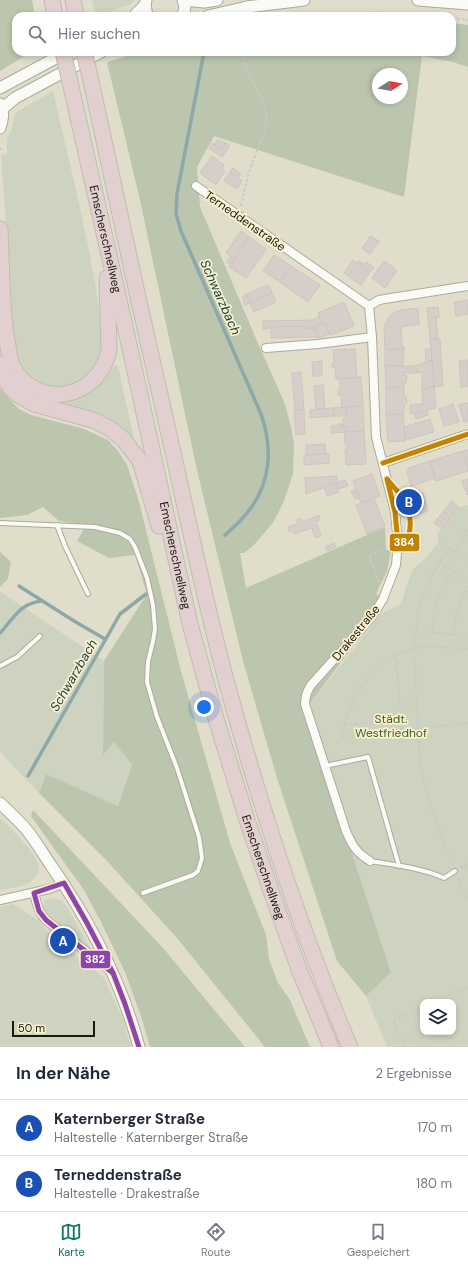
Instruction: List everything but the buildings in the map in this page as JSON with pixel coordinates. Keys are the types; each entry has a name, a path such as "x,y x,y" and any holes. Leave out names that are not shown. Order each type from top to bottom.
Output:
{"highway":[{"path":"52,0 54,12"},
{"path":"73,0 75,12"},
{"name":"Emscherschnellweg","path":"64,56 190,624 217,722 252,835 300,972 330,1047"},
{"name":"Emscherschnellweg","path":"85,56 185,507 229,690 273,840 294,904 316,964 350,1047"},
{"path":"0,229 4,324 12,365 19,376 30,386 41,392 51,394 61,395 84,388 100,373 106,362 109,351 107,247"},
{"path":"0,364 4,377 10,388 18,395 34,404 93,420 109,428 123,439 140,461 156,512 175,589 190,624"}],"street":[{"path":"184,12 184,0 204,2 216,0"},
{"path":"227,12 254,6 304,0"},
{"path":"418,0 468,4"},
{"path":"0,88 60,56"},
{"path":"0,128 2,121 1,106 94,56"},
{"name":"Terneddenstraße","path":"196,186 369,306"},
{"path":"369,306 379,300 468,286"},
{"name":"Drakestraße","path":"369,306 372,337 376,437 396,512 398,543 396,565 383,598 372,617 307,692 305,704 339,812 353,846 362,856 370,861"},
{"path":"266,348 318,344 372,337"},
{"path":"383,463 468,434"},
{"path":"0,803 26,829 80,908 102,947 114,974 131,1017 139,1047"},
{"path":"0,900 49,890 64,883"},
{"path":"34,893 40,914 114,974"}],"lane":[{"path":"388,481 400,495 411,528 408,540 404,543 398,543"},
{"path":"0,523 95,527 120,533 127,537 135,547 150,588 154,605 155,629 147,671 147,682 157,717 177,768 196,824 202,850 202,858 198,870 193,875 143,893"},
{"path":"57,525 65,546 88,594"},
{"path":"0,666 17,657 40,636"},
{"path":"325,766 368,757 399,866"},
{"path":"370,861 432,873 444,878 455,871"}],"path":[{"path":"456,18 468,20"},
{"path":"239,216 252,163 267,126 263,104 244,62 243,56"},
{"path":"454,551 468,530"},
{"path":"438,541 468,560"},
{"path":"450,548 432,575 419,607 414,648 419,751 429,802 468,901"},
{"path":"380,584 369,555 385,549"},
{"path":"440,562 468,581"},
{"path":"432,633 439,596 453,571"},
{"path":"453,635 456,614 468,586"},
{"path":"428,632 468,636"},
{"path":"468,649 421,646 379,665 362,684 350,705 342,737 468,723"},
{"path":"396,657 402,730"},
{"path":"344,725 401,718"},
{"path":"465,865 468,871"},
{"path":"441,999 468,987"},
{"path":"405,1047 393,1020 420,1007"},
{"path":"449,1035 455,1047"}],"green space":[{"path":"0,0 32,0 34,12 12,12 12,56 24,56 0,71"},
{"path":"92,0 135,0 129,5 108,12 95,12"},
{"path":"456,24 468,25 468,67 453,62 422,56 456,56"},
{"path":"127,56 422,56 404,197 214,136 197,167 200,207 285,404 294,444 293,474 284,501 272,524 253,546 244,553 240,553 246,588 385,527 386,550 391,550 387,571 376,594 387,601 305,710 391,972 366,996 337,961 277,778 243,661 196,466 140,200 107,62"},
{"path":"53,91 87,240 100,315 102,341 99,358 95,366 83,380 64,387 48,388 39,385 26,375 15,355 1,155 7,154 7,138 12,129 14,116 18,111"},
{"path":"118,365 134,440 108,418 89,410 55,404 55,401 73,400 89,393 103,382 113,367"},
{"path":"0,388 19,409 31,415 84,429 108,440 118,451 127,465 138,498 181,671 230,843 266,935 269,959 278,983 290,1000 310,1047 265,1047 177,938 107,861 39,793 46,774 118,806 132,765 114,742 103,755 104,661 147,594 135,555 109,558 77,541 86,525 59,521 43,507 27,515 0,518"},
{"name":"Städt. Westfriedhof","path":"468,505 468,1047 387,1047 366,996 391,971 305,710 382,613 401,604 413,569 425,559 436,545 439,544 437,535 459,507"},
{"path":"0,552 11,562 8,579 0,587"},
{"path":"0,591 104,661 103,754 114,742 132,765 118,806 46,774 39,793 0,752"},
{"path":"33,810 163,948 245,1047 150,1047 141,1016 125,972 101,922 84,890 31,816"},
{"path":"0,818 16,833 32,852 38,864 39,870 37,876 27,884 0,890"},
{"path":"50,898 61,900 68,908 91,950 48,914 44,904 45,900"},
{"path":"13,904 39,921 51,936 104,978 123,1019 131,1047 0,1047 0,907"}],"waterway":[{"name":"Schwarzbach","path":"203,56 177,194 176,214 181,231 261,414 265,427 268,453 268,465 265,478 255,502 242,519 225,535"},
{"path":"19,586 105,639"},
{"name":"Schwarzbach","path":"28,776 120,614 146,594"},
{"path":"0,633 23,608 34,602 42,601"}],"transit line":[{"name":"384","path":"383,463 468,434"},
{"name":"384","path":"387,479 400,494 409,512 409,532 404,543 398,543 395,512 387,479"},
{"name":"382","path":"64,883 87,923 113,973 46,920 39,911 34,893 64,883"},
{"name":"382","path":"113,973 139,1047"}],"place":[{"name":"Terneddenstraße","path":"409,502"},
{"name":"Katernberger Straße","path":"63,941"}]}
